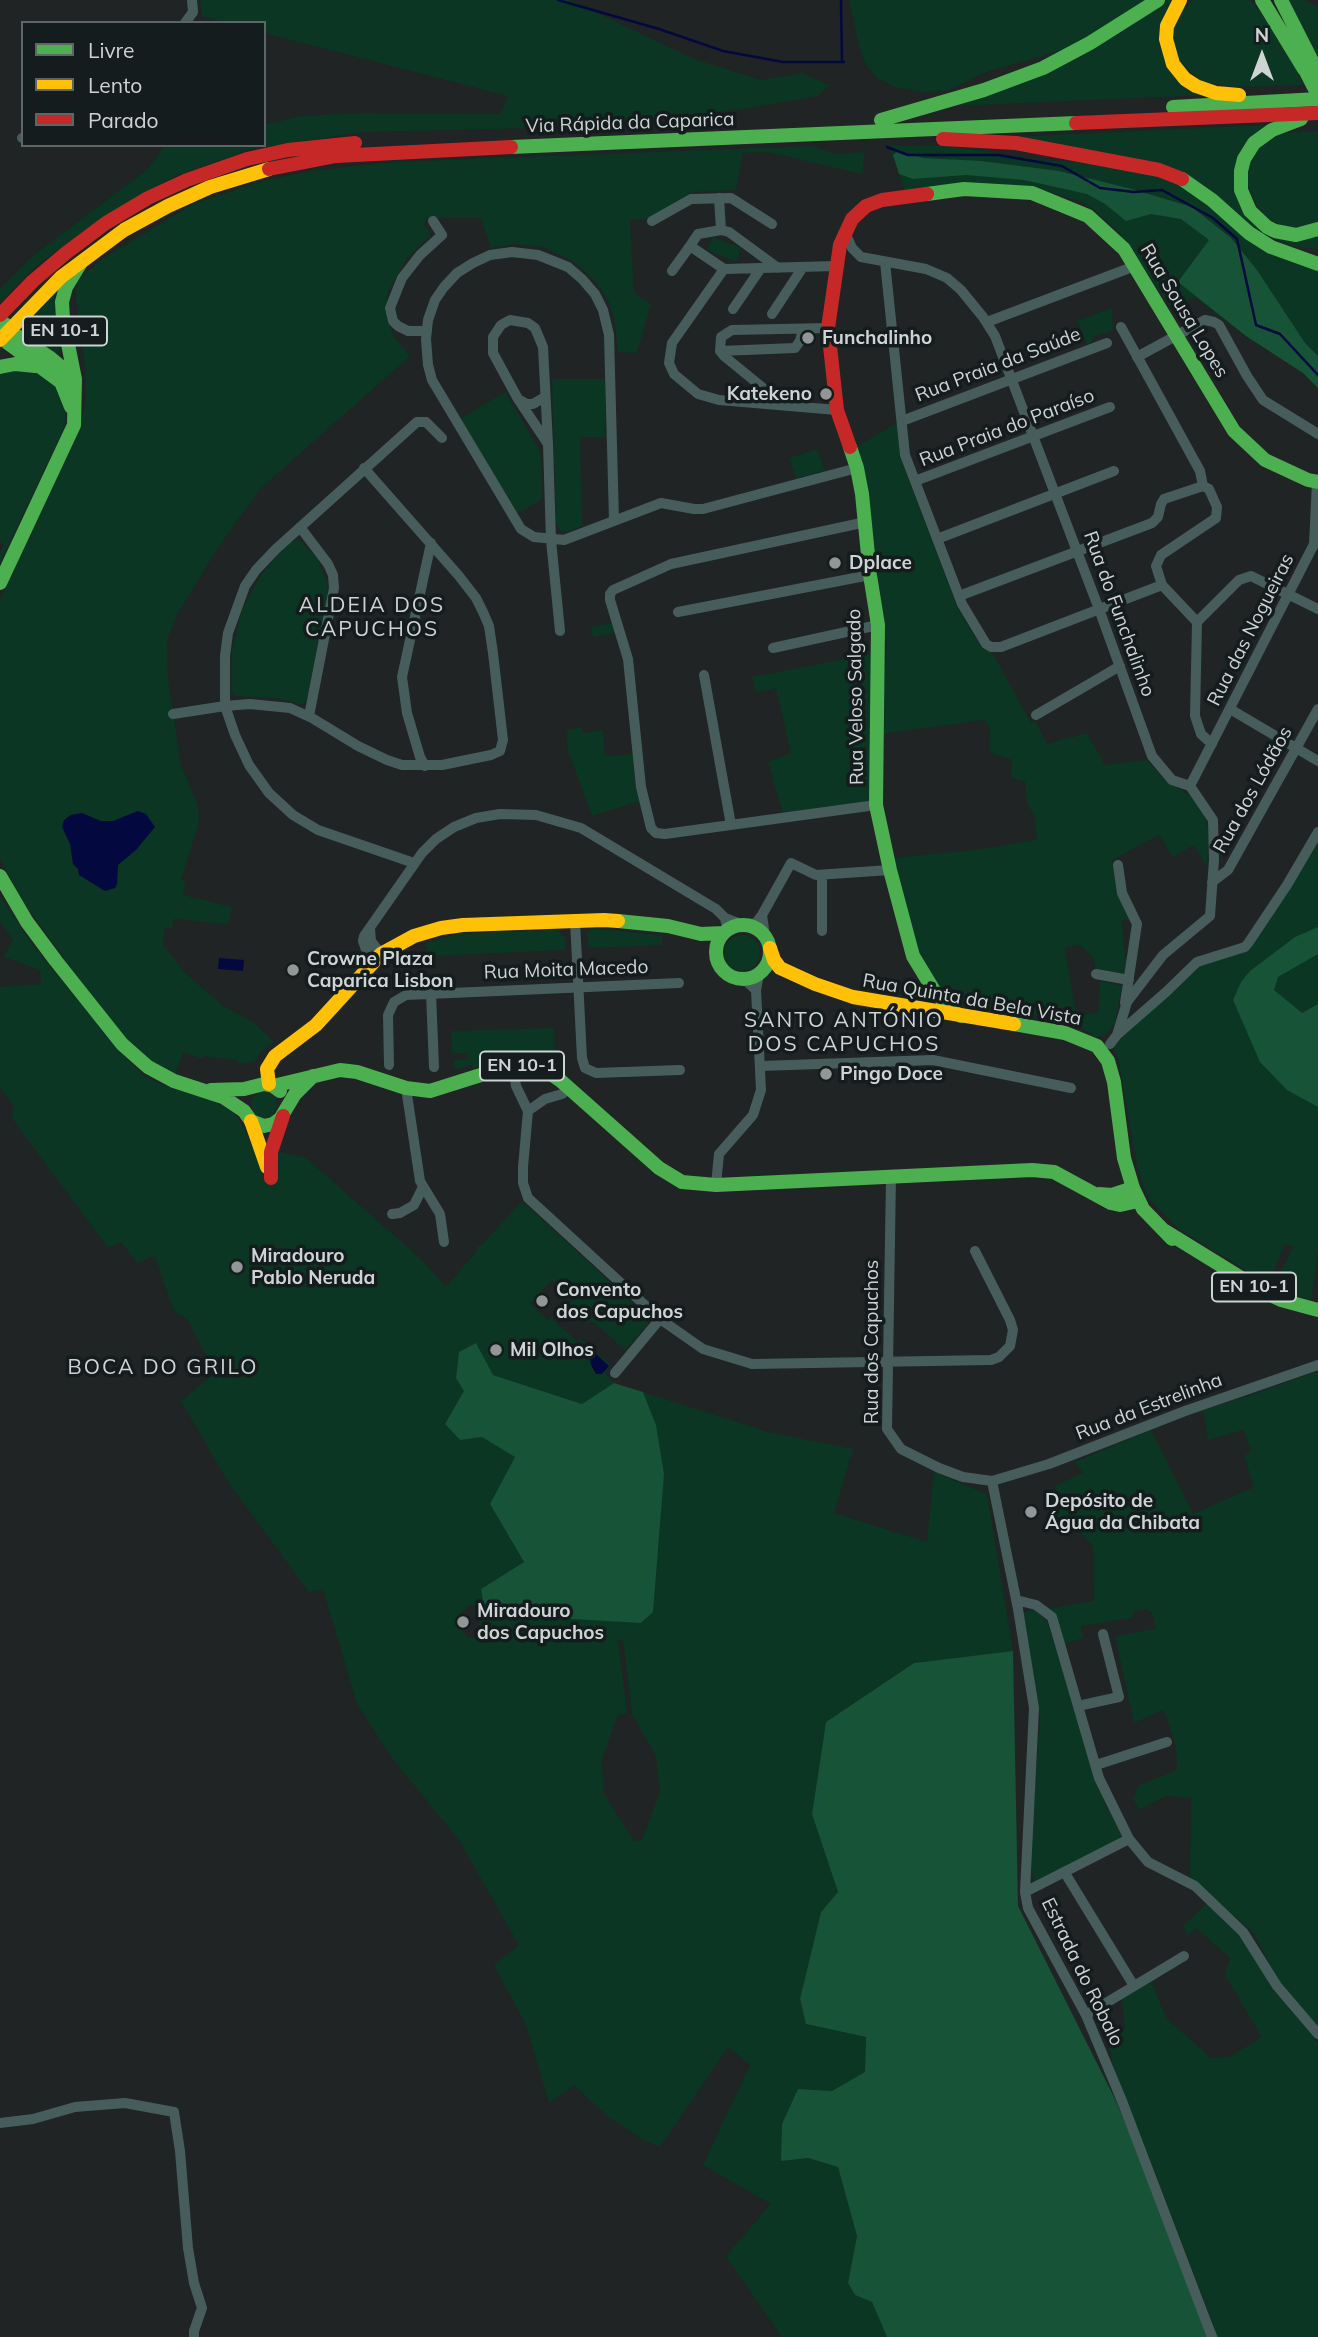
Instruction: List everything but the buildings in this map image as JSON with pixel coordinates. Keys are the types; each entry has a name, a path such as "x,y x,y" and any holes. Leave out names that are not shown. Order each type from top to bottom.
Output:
{"main road":[{"path":"879,126 941,101 985,90 1043,68 1090,43 1158,0"},
{"path":"1180,0 1170,15 1166,39 1173,64 1185,79 1216,93 1298,100"},
{"path":"1262,0 1314,83"},
{"path":"1277,0 1314,83"},
{"name":"Via Rápida da Caparica","path":"4,339 42,294 83,259 138,222 210,187 283,166 337,156 1298,100 1314,83"},
{"path":"1318,113 1272,130 1254,143 1244,159 1240,182 1250,211 1267,227 1287,234 1306,234 1318,229"},
{"name":"Via Rápida da Caparica","path":"0,315 43,272 78,243 148,198 187,180 247,159 288,150 387,141 1318,113"},
{"path":"879,126 921,139 1016,143 1159,170 1180,177 1195,186 1249,233 1278,249 1318,264"},
{"name":"Rua Sousa Lopes","path":"845,232 861,209 882,200 964,189 1022,192 1063,204 1088,216 1124,249 1234,431 1265,460 1317,482"},
{"name":"Rua Veloso Salgado","path":"845,232 836,266 828,328 837,410 857,468 878,625 876,805 913,956 936,1002"},
{"path":"1278,249 1318,254"},
{"name":"EN 10-1","path":"0,583 74,425 75,379 62,312 62,297 83,259"},
{"name":"EN 10-1","path":"14,300 5,323 4,339 26,341 52,367 68,377 75,396 76,409"},
{"name":"EN 10-1","path":"52,367 64,350 66,335"},
{"name":"EN 10-1","path":"0,367 28,364 52,367"},
{"name":"EN 10-1","path":"52,367 71,404 72,424 68,441"},
{"name":"EN 10-1","path":"0,876 36,934 127,1050 167,1078 223,1097 248,1116"},
{"path":"262,1086 284,1097 283,1114 271,1152 271,1178 244,1098 262,1086 268,1066 282,1050 316,1025 376,959 415,936 441,928 575,921 634,922 701,934 716,947"},
{"path":"701,934 724,928 737,925 758,929 780,968 744,979 724,972 719,965 716,947 724,928"},
{"path":"761,973 768,963 767,942"},
{"name":"Rua Quinta da Bela Vista","path":"780,968 845,995 912,1009 936,1002 961,1016 1065,1033 1103,1048"},
{"path":"1103,1048 1114,1082 1125,1158 1135,1194"},
{"name":"EN 10-1","path":"206,1090 262,1086 334,1070 348,1070 406,1088 430,1091 490,1071 513,1066 529,1067 545,1071 570,1088 668,1175 682,1182 716,1185 1032,1170 1054,1172 1111,1203 1120,1205 1135,1194 1149,1217 1195,1251 1264,1292 1318,1310"},
{"path":"248,1116 259,1125 268,1126 276,1122 295,1094 314,1076"}],"street":[{"path":"185,21 192,12 192,0"},
{"path":"719,198 721,230"},
{"path":"652,221 691,199 732,198 772,224"},
{"path":"427,331 408,331 398,326 393,321 390,308 402,278 419,255 442,235 433,221"},
{"path":"672,271 698,234 721,230 729,232 778,268"},
{"name":"Rua do Funchalinho","path":"845,232 852,248 858,254 926,269 947,278 961,290 987,323 995,336 1034,436 1154,760 1172,780 1190,786 1209,812 1214,826 1210,916 1163,955 1125,1007 1117,1035 1103,1048"},
{"path":"690,246 724,269 836,266"},
{"path":"614,520 609,335 603,310 582,279 568,267 538,255 512,252 490,255 457,273 435,300 427,331 428,365 432,380 522,529 534,537 551,540 570,538 661,503 703,509 857,468"},
{"path":"885,262 905,455 959,596 984,641 991,648 1001,647 1162,585"},
{"path":"987,323 1135,266"},
{"path":"772,314 803,267"},
{"path":"733,309 761,268"},
{"path":"724,269 672,343 669,354 674,374 704,397 837,410"},
{"path":"548,444 518,399 492,347 496,330 510,320 528,323 539,334 543,347 548,444 551,540 560,631"},
{"path":"1138,357 1205,320 1219,325 1263,400 1318,434"},
{"path":"1121,327 1200,471 1203,486 1210,491 1217,507 1217,515 1211,522 1158,558 1156,565 1162,585 1197,622"},
{"path":"720,351 721,337 728,331 828,328"},
{"path":"720,351 795,348 803,329"},
{"name":"Rua Praia da Saúde","path":"902,421 1107,343"},
{"path":"720,351 784,405"},
{"path":"518,399 533,404 545,397"},
{"name":"Rua Praia do Paraíso","path":"915,481 1111,407"},
{"path":"414,863 343,840 318,830 293,815 270,793 249,765 225,705 223,681 228,633 245,586 257,569 417,422 426,422 442,439"},
{"path":"173,714 225,705 273,705 290,708 309,716 358,746 402,765 442,765 500,751 503,740 489,626 476,598 364,468"},
{"path":"937,538 1114,471"},
{"name":"Rua das Nogueiras","path":"1190,786 1316,543 1317,482"},
{"path":"959,596 1152,523 1158,517 1164,499 1203,486"},
{"path":"866,522 671,564 612,590 610,606 631,672 641,788 651,828 660,833 876,805"},
{"path":"300,527 328,564 333,575 334,588 309,716"},
{"path":"425,766 407,713 402,677 431,543"},
{"path":"678,612 870,575"},
{"path":"1212,744 1201,734 1195,716 1197,622 1239,580 1247,577 1256,577 1318,609"},
{"path":"773,648 878,625"},
{"path":"1036,715 1120,666"},
{"path":"704,675 732,825"},
{"path":"1230,709 1318,761"},
{"name":"Rua dos Lódãos","path":"1212,882 1228,870 1318,709"},
{"path":"376,959 370,929 414,863 436,839 465,822 500,814 536,815 581,828 716,909 724,928"},
{"path":"1117,1035 1197,962 1245,947 1250,942 1318,832"},
{"path":"745,925 756,923 762,915 791,863 811,873 822,875 890,870"},
{"path":"1118,866 1122,893 1137,924 1125,1007"},
{"path":"822,875 822,931"},
{"path":"762,915 767,942"},
{"path":"575,921 582,1063 588,1071 596,1073 680,1070"},
{"path":"716,1185 719,1154 753,1115 761,1090 756,990 761,973"},
{"path":"1096,974 1129,980"},
{"path":"744,979 756,990"},
{"name":"Rua Moita Macedo","path":"389,1065 388,1015 394,1002 406,995 679,983"},
{"path":"431,993 434,1067"},
{"path":"761,1066 933,1060 1071,1088"},
{"path":"513,1066 516,1086 528,1111 523,1167 523,1183 528,1198 660,1320 704,1349 752,1364 991,1360 1006,1353 1013,1338 1013,1330 975,1251"},
{"path":"406,1088 420,1181 440,1214 444,1242"},
{"path":"528,1111 545,1099 562,1094 570,1088"},
{"name":"Rua dos Capuchos","path":"891,1176 887,1429 901,1449 928,1463 963,1477 992,1481"},
{"path":"392,1214 400,1213 414,1205 424,1187"},
{"path":"615,1373 660,1320"},
{"name":"Rua da Estrelinha","path":"992,1481 1049,1464 1185,1411 1318,1365"},
{"name":"Estrada do Robalo","path":"992,1481 1034,1709 1025,1892 1028,1908 1086,2015 1127,2113 1212,2337"},
{"path":"1016,1600 1035,1605 1052,1617 1099,1778 1129,1839 1148,1862 1195,1886 1243,1932 1277,1986 1318,2034"},
{"path":"1078,1706 1119,1697 1103,1634"},
{"path":"1096,1765 1167,1742"},
{"path":"1025,1892 1129,1839"},
{"path":"1065,1873 1134,1986"},
{"path":"1086,2015 1184,1956"},
{"path":"0,2123 33,2119 75,2107 125,2103 174,2112 188,2248 194,2283 202,2308 194,2337"}],"green space":[{"path":"200,0 570,0 694,59 761,80 802,73 829,85 818,96 743,109 533,128 363,132 266,147 266,125 301,116 362,113 501,114 508,96 266,34 266,21 219,21 202,16"},
{"path":"849,0 1146,0 1070,48 986,72 949,90 925,92 897,88 876,77 866,65"},
{"path":"1167,0 1175,0 1161,33 1206,95 957,106 1096,45"},
{"path":"1192,0 1249,0 1274,31 1303,85 1234,87 1203,82 1185,67 1174,51 1173,32 1181,12"},
{"path":"1289,0 1303,0 1318,7 1318,60"},
{"path":"1269,125 1235,166 1256,226 1318,236 1318,249 1292,246 1255,231 1211,191 1007,137"},
{"path":"1318,131 1318,221 1300,228 1283,226 1267,218 1257,206 1248,187 1247,169 1253,153 1270,137 1285,133"},
{"path":"811,146 835,154 865,152 862,174 767,152 743,153 736,190 695,192 647,219 630,220 634,293 651,304 637,353 618,352 615,322 608,300 596,282 573,261 543,247 513,244 491,248 481,218 428,218 424,224 431,235 407,258 387,294 386,312 393,335 410,356 260,489 217,549 176,617 167,640 168,679 181,765 199,814 198,826 181,880 186,882 183,895 232,907 228,924 173,919 172,928 165,927 163,945 185,973 222,1005 253,1022 274,1042 261,1052 254,1062 238,1064 237,1060 204,1056 203,1059 183,1052 176,1072 186,1077 155,1064 128,1041 76,975 21,899 0,859 0,601 77,431 85,406 86,376 75,290 80,278 104,258 193,204 255,183 316,170 394,162"},
{"path":"889,146 950,146 1040,160 1095,163 1163,178 1196,194 1318,271 1318,388 1303,373 1246,336 1195,297 1172,309 1119,232 1086,203 1027,186 961,185 905,191"},
{"path":"164,147 264,147 251,149 176,176 111,212 37,265 0,303 0,289 35,254 148,169"},
{"path":"898,151 924,158 982,161 1059,171 1192,207 1231,238 1257,270 1305,343 1318,356 1318,388 1303,373 1246,336 1178,282 1209,240 1181,219 1151,214 1126,221 1087,194 1024,180 966,175 913,179 899,174 893,155"},
{"path":"713,237 741,248 736,262 707,250"},
{"path":"61,287 61,347 56,354 19,330"},
{"path":"1112,308 1113,330 1093,337 1092,342 1087,345 1077,321"},
{"path":"7,370 43,374 56,384 63,398 66,421 0,563 0,553 4,545 0,542 0,374"},
{"path":"552,379 605,379 605,437 580,437 582,526 568,532 561,531 556,522"},
{"path":"505,392 539,449 541,458 542,499 517,514 460,419"},
{"path":"897,423 900,456 957,606 979,644 984,650 992,652 1031,723 1035,721 1047,744 1087,733 1105,765 1147,760 1165,780 1194,798 1204,813 1209,833 1207,867 1194,845 1173,857 1159,835 1112,860 1120,897 1131,919 1122,920 1125,957 1130,958 1128,977 1096,970 1093,957 1080,945 1065,947 1076,1015 1098,1013 1100,981 1122,986 1115,1023 1105,1035 1095,1037 1069,1020 957,1005 922,967 892,858 974,850 1037,840 1035,818 1027,802 1025,781 1011,778 1012,760 989,752 990,728 984,720 888,733 880,738 880,708 887,644 858,446"},
{"path":"817,449 825,471 796,478 789,458"},
{"path":"297,540 318,559 327,583 327,597 307,700 302,705 276,698 235,696 231,691 232,650 242,610 261,575 291,542"},
{"path":"614,623 617,632 593,637 591,627"},
{"path":"876,653 873,802 783,814 768,762 791,753 776,688 756,693 752,677"},
{"path":"581,727 583,733 603,730 605,756 633,754 635,782 640,801 592,816 567,742 567,730"},
{"path":"1318,843 1318,1251 1311,1300 1278,1291 1275,1282 1294,1246 1285,1244 1268,1284 1179,1229 1148,1198 1137,1166 1119,1062 1113,1046 1200,964 1247,950 1259,937"},
{"path":"0,896 32,944 115,1046 144,1076 168,1087 210,1099 233,1112 252,1146 306,1158 422,1260 446,1287 478,1246 481,1246 522,1201 649,1318 648,1324 625,1350 591,1320 587,1324 567,1306 573,1299 552,1280 530,1304 578,1342 581,1339 611,1365 605,1373 614,1383 582,1404 493,1375 464,1391 482,1437 516,1457 490,1504 524,1562 481,1589 485,1614 656,1425 643,1392 768,1432 853,1449 834,1513 927,1542 934,1472 987,1494 1013,1651 914,1663 826,1722 812,1814 838,1892 821,1912 800,2000 807,2024 866,2037 865,2073 832,2091 781,2160 808,2158 838,2167 857,2236 848,2283 855,2295 872,2302 887,2337 782,2337 726,2256 771,2204 703,2165 750,2065 728,2047 660,2147 607,2116 574,2085 549,2103 526,2025 494,1965 519,1945 459,1840 392,1758 357,1704 323,1589 309,1592 230,1485 181,1401 215,1373 188,1320 174,1311 155,1256 137,1263 121,1242 108,1248 12,1118 13,1105 0,1088 0,987 41,984 40,970 4,957 13,940 0,921","holes":["469,1605 480,1605 479,1638 467,1637 459,1627 460,1615","618,1639 623,1640 632,1714 656,1756 660,1792 642,1840 634,1841 604,1794 602,1759 618,1715 627,1713"]},
{"path":"1318,927 1318,954 1278,977 1274,990 1302,1013 1318,1004 1318,1107 1287,1090 1260,1062 1233,1000 1241,982 1250,971 1295,937"},
{"path":"592,928 662,936 662,945 588,948 587,933"},
{"path":"556,930 565,937 566,950 430,956 425,943 457,934"},
{"path":"742,935 755,940 760,953 755,966 742,971 729,966 724,953 729,940"},
{"path":"554,1028 555,1047 551,1061 534,1057 499,1057 473,1069 471,1065 455,1069 453,1060 468,1059 468,1053 452,1053 451,1031"},
{"path":"264,1092 273,1096 277,1105 273,1114 264,1118 255,1114 251,1105 255,1096"},
{"path":"476,1343 493,1375 582,1404 614,1383 643,1392 656,1425 664,1474 653,1612 641,1623 485,1614 481,1589 524,1562 490,1504 515,1457 482,1437 460,1440 445,1424 464,1391 456,1378 459,1352"},
{"path":"1318,1371 1318,2028 1278,1981 1254,1933 1190,1878 1191,1798 1166,1796 1139,1810 1133,1799 1139,1785 1177,1770 1176,1746 1164,1710 1134,1723 1115,1636 1156,1629 1152,1613 1145,1609 1133,1612 1133,1618 1081,1626 1083,1638 1064,1644 1047,1609 1094,1601 1093,1547 1074,1525 1056,1517 1066,1501 1054,1486 1083,1473 1075,1462 1151,1430 1193,1514 1254,1487 1244,1456 1251,1451 1243,1430 1208,1440 1203,1410"},
{"path":"1033,1609 1047,1621 1105,1804 1123,1837 1034,1886 1030,1850 1040,1717 1023,1613"},
{"path":"1013,1651 1018,1906 1115,2099 1218,2337 887,2337 872,2302 855,2295 848,2283 857,2236 838,2167 808,2158 781,2161 782,2124 798,2089 832,2091 865,2072 866,2037 806,2024 800,1999 821,1912 838,1892 812,1814 826,1722 914,1663"},
{"path":"1208,1902 1241,1934 1273,1990 1303,2022 1318,2043 1318,2337 1218,2337 1117,2082 1107,2037 1125,2029 1122,1998 1151,1980 1166,2018 1211,2058 1229,2057 1262,2037 1225,1975 1230,1958 1196,1928 1188,1935 1183,1926"}],"shaded area":[{"path":"138,811 146,814 155,827 136,850 118,865 115,888 105,891 79,875 62,827 64,820 71,815 82,813 101,821 113,821"},
{"path":"219,958 244,960 243,971 218,969"},
{"path":"595,1353 609,1366 602,1374 596,1374 591,1365 590,1359"}],"waterway":[{"path":"558,0 659,29 723,51 783,62 844,62"},
{"path":"841,0 842,62"},
{"path":"887,147 908,155 998,155 1062,166 1100,188 1134,192 1162,190 1213,218 1237,239 1256,325 1280,334 1318,375"}],"traffic: fast":[{"path":"881,120 984,90 1043,68 1090,43 1158,0"},
{"path":"1262,0 1304,69"},
{"path":"1281,0 1318,73"},
{"path":"1301,62 1318,95"},
{"path":"1173,107 1318,99"},
{"path":"1301,119 1272,130 1254,143 1244,159 1241,190 1250,211 1267,227 1296,235 1318,229"},
{"path":"511,147 1076,123"},
{"path":"1182,179 1212,200 1249,233 1271,247 1318,264"},
{"path":"927,194 964,189 1032,193 1088,216 1124,249 1234,431 1265,460 1318,482"},
{"path":"0,583 74,425 75,379 62,302 66,287 80,264"},
{"path":"5,324 4,335 8,343 61,382 71,407"},
{"path":"0,334 19,337 49,357 61,367 72,386"},
{"path":"0,367 15,364 35,366"},
{"path":"850,447 862,494 878,625 876,805 913,956 933,989 949,1009 961,1016"},
{"path":"0,876 27,922 56,961 122,1044 148,1067 174,1081 223,1097 244,1111 251,1121 264,1126 280,1119 295,1094 313,1076"},
{"path":"618,921 668,926 701,934 723,933"},
{"path":"743,925 762,933 770,952 762,971 743,979 724,971 716,952 724,933 743,925"},
{"path":"1014,1024 1065,1033 1097,1046 1108,1061 1114,1082 1124,1158 1133,1188"},
{"path":"273,1086 340,1070 357,1072 406,1088 430,1091 503,1068 529,1067 551,1074 561,1081 659,1168 682,1182 716,1185 1032,1170 1054,1172 1111,1203 1120,1205 1138,1201"},
{"path":"211,1090 244,1089 264,1084 280,1091"},
{"path":"1099,1194 1112,1195 1133,1188 1143,1209 1172,1239"},
{"path":"1165,1231 1264,1292 1281,1300 1318,1310"}],"traffic: slow":[{"path":"1180,0 1167,26 1166,39 1173,64 1185,79 1196,86 1216,93 1239,95"},
{"path":"0,340 61,277 124,230 210,187 269,169"},
{"path":"269,1084 267,1069 275,1056 316,1025 381,954 414,936 463,925 618,921"},
{"path":"770,948 780,968 853,997 1014,1024"},
{"path":"251,1121 267,1167"}],"traffic: jam":[{"path":"1076,123 1318,113"},
{"path":"943,139 1016,143 1159,170 1182,179"},
{"path":"0,315 33,281 66,253 106,223 148,198 187,180 247,159 288,150 355,143"},
{"path":"269,169 336,156 511,147"},
{"path":"850,447 837,410 828,328 840,245 852,219 866,206 882,200 927,194"},
{"path":"271,1178 271,1152 283,1116"}],"place":[{"name":"Funchalinho","path":"808,338"},
{"name":"Katekeno","path":"826,394"},
{"name":"Dplace","path":"835,563"},
{"name":"Crowne Plaza Caparica Lisbon","path":"293,970"},
{"name":"Pingo Doce","path":"826,1074"},
{"name":"Miradouro Pablo Neruda","path":"237,1267"},
{"name":"Convento dos Capuchos","path":"542,1301"},
{"name":"Mil Olhos","path":"496,1350"},
{"name":"Depósito de Água da Chibata","path":"1031,1512"},
{"name":"Miradouro dos Capuchos","path":"463,1622"}],"district":[{"name":"ALDEIA DOS CAPUCHOS","path":"372,618"},
{"name":"SANTO ANTÓNIO DOS CAPUCHOS","path":"844,1033"},
{"name":"BOCA DO GRILO","path":"163,1368"}]}
